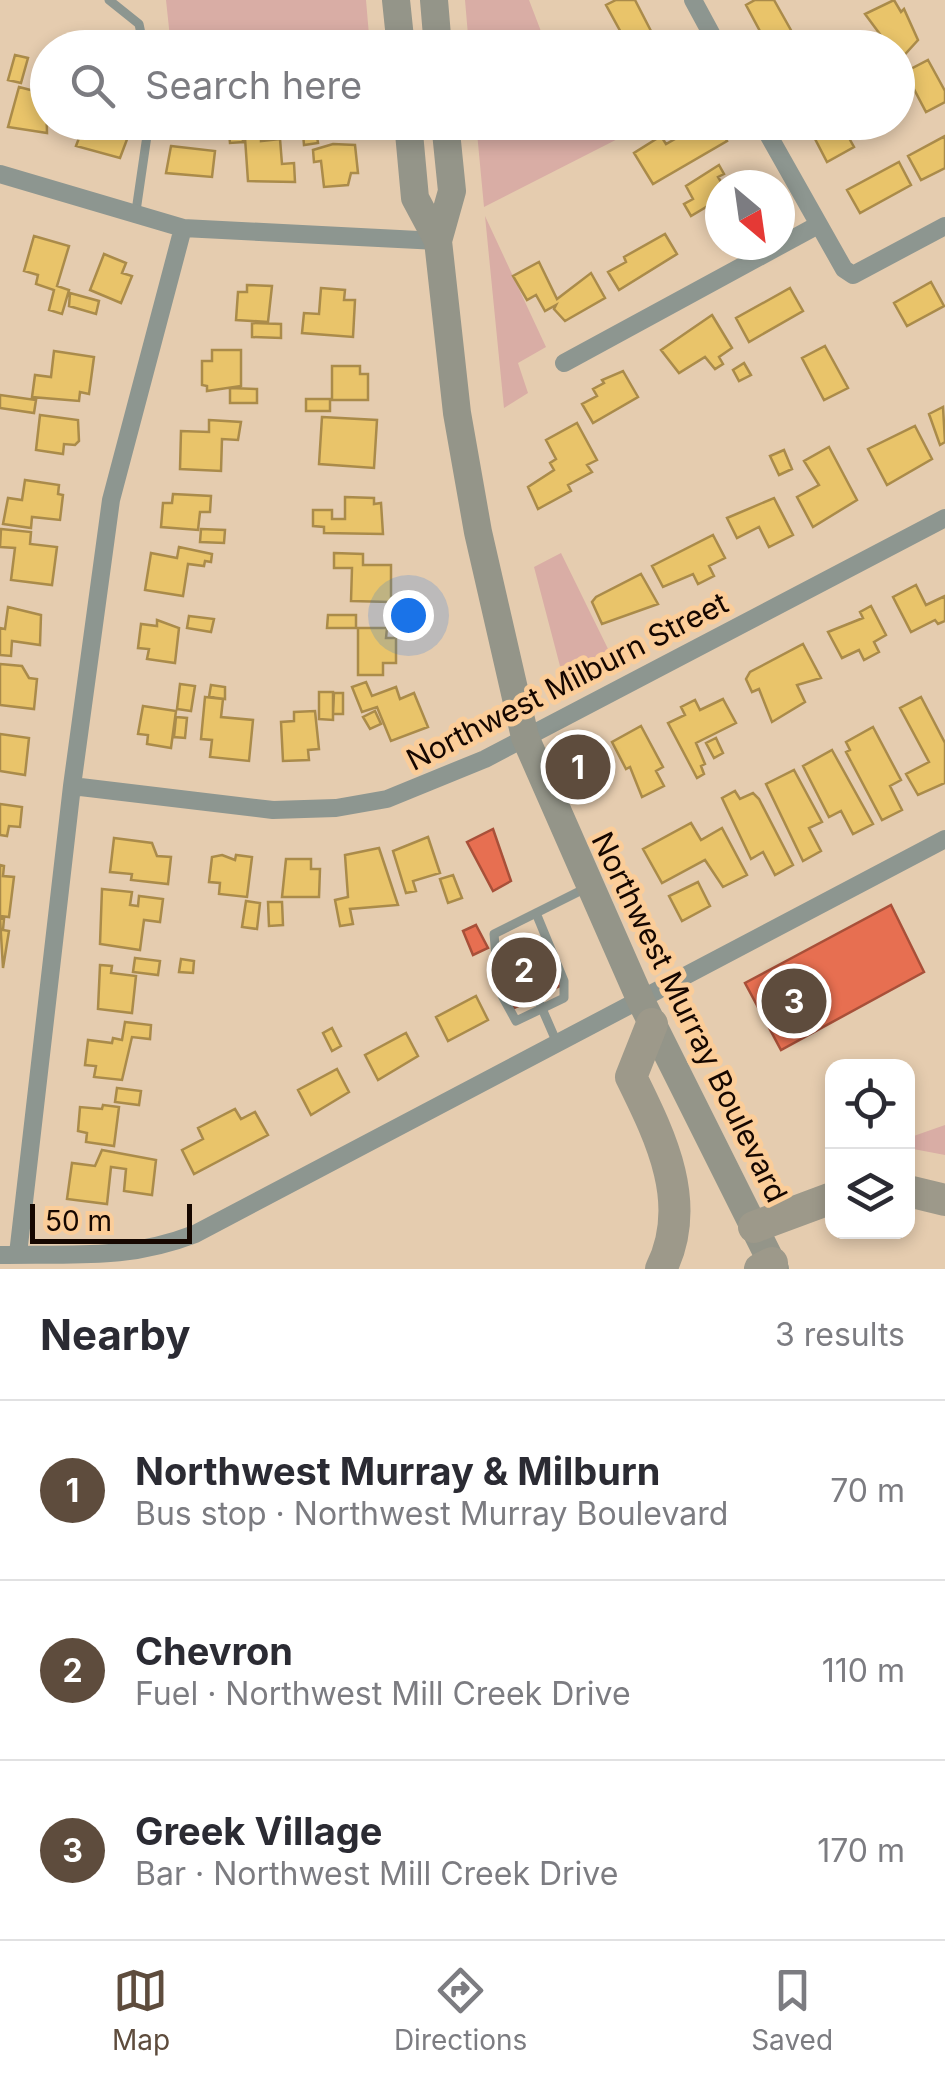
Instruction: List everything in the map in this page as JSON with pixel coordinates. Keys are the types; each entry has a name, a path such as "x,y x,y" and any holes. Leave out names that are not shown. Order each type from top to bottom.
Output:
{"highway":[{"path":"646,1012 631,1077 661,1138 673,1181 675,1215 661,1269"},
{"path":"915,1192 945,1200"},
{"path":"754,1227 825,1201"}],"main road":[{"path":"396,0 399,30"},
{"path":"434,0 436,30"},
{"path":"409,140 414,198 438,242"},
{"path":"438,242 452,191 447,140"},
{"name":"Northwest Murray Boulevard","path":"438,242 461,444 526,737 588,887 754,1227 769,1267"}],"street":[{"path":"693,0 709,30"},
{"path":"771,140 818,226 853,275 945,226"},
{"path":"0,174 184,228 438,242"},
{"path":"564,363 818,226"},
{"path":"184,228 111,500 9,1254 105,1257 156,1249 195,1234 557,1043 646,1012 945,839"},
{"name":"Northwest Milburn Street","path":"72,786 274,810 336,808 386,799 430,784 526,737 945,518"}],"lane":[{"path":"109,0 140,24 141,30"},
{"path":"136,211 147,140"},
{"path":"536,913 564,981 564,998 516,1021 500,990 494,934 536,913 588,887"},
{"path":"498,976 525,970 552,952"},
{"path":"536,997 557,1043"}],"shaded area":[{"path":"166,0 366,0 369,30 169,30"},
{"path":"465,0 529,0 540,30 468,30"},
{"path":"478,140 616,140 484,207"},
{"path":"485,216 546,347 518,363 528,393 504,408"},
{"path":"561,553 611,655 575,675 560,666 534,567"},
{"path":"945,1125 945,1155 915,1149 915,1136"}],"building: Homes":[{"path":"616,0 635,0 650,30 620,30 606,5"},
{"path":"755,0 774,0 791,30 759,30 746,5"},
{"path":"894,0 901,12 904,9 913,30 877,30 865,14"},
{"path":"15,55 28,58 21,83 8,80"},
{"path":"928,60 945,91 945,102 926,112 915,91 915,67"},
{"path":"19,87 30,90 30,130 8,127"},
{"path":"945,136 945,168 921,180 908,156"},
{"path":"78,140 127,140 120,158 76,146"},
{"path":"245,140 280,140 282,164 294,163 295,182 248,181"},
{"path":"655,140 666,144 673,140 727,141 653,184 634,153"},
{"path":"816,140 850,140 854,147 827,162"},
{"path":"333,144 355,145 358,173 351,173 348,185 324,187 321,161 314,162 313,150"},
{"path":"171,146 215,151 212,177 166,173"},
{"path":"899,162 911,185 860,213 847,190"},
{"path":"705,174 705,208 691,216 684,204 693,199 686,186"},
{"path":"665,234 677,254 619,290 608,272 626,262 624,257"},
{"path":"34,236 69,246 57,286 69,290 62,314 49,310 54,290 36,284 38,275 24,271"},
{"path":"104,254 126,263 122,273 132,276 121,303 90,290"},
{"path":"539,262 557,299 591,273 605,298 565,321 554,309 556,305 545,311 536,295 527,300 513,276"},
{"path":"931,282 944,306 907,326 894,303"},
{"path":"247,285 272,286 268,322 236,320 238,292 247,292"},
{"path":"321,288 345,290 344,300 355,300 353,337 302,333 304,313 319,314"},
{"path":"790,288 803,311 749,342 736,318"},
{"path":"70,293 99,301 96,314 69,306"},
{"path":"712,315 732,348 719,357 723,364 715,369 705,357 679,373 661,350"},
{"path":"252,323 281,324 281,338 252,337"},
{"path":"825,346 848,388 824,400 802,358"},
{"path":"212,350 241,350 241,386 207,391 207,386 202,385 202,361 212,361"},
{"path":"54,351 94,357 89,394 80,392 79,401 32,397 35,375 51,377"},
{"path":"744,363 751,375 739,381 733,370"},
{"path":"332,366 360,366 360,374 368,374 368,400 332,400"},
{"path":"623,371 638,397 593,423 582,404 597,396 593,389 604,383 602,380"},
{"path":"230,388 257,389 257,403 230,403"},
{"path":"0,395 36,400 34,413 0,408"},
{"path":"306,399 330,399 330,411 306,411"},
{"path":"943,407 945,442 940,445 929,414"},
{"path":"40,415 78,420 79,441 75,445 64,444 63,454 36,450"},
{"path":"322,417 377,420 374,468 319,464"},
{"path":"209,420 241,422 238,440 222,439 221,471 180,469 181,431 209,432"},
{"path":"577,423 597,460 587,465 592,472 568,485 571,491 538,509 528,487 554,470 550,463 556,459 546,440"},
{"path":"915,426 932,459 887,485 868,449"},
{"path":"829,447 857,500 813,527 797,497 819,485 804,461"},
{"path":"784,450 792,469 779,475 770,456"},
{"path":"25,480 59,485 58,494 63,495 60,520 32,517 31,528 3,524 8,498 22,500"},
{"path":"173,494 211,496 210,512 200,512 198,530 161,527 163,503 172,503"},
{"path":"345,497 374,498 374,504 381,503 383,534 324,533 324,527 313,526 313,510 332,510 332,519 345,519"},
{"path":"774,498 793,535 769,547 759,527 737,538 727,518"},
{"path":"1,529 31,532 30,544 57,547 52,585 11,580 15,548 0,547"},
{"path":"201,529 225,530 224,543 200,542"},
{"path":"713,535 725,558 709,566 714,576 698,584 693,574 663,587 652,566"},
{"path":"179,547 212,554 211,562 205,561 204,566 188,564 183,596 145,590 151,553 177,558"},
{"path":"334,553 363,554 363,565 391,565 391,602 351,601 352,568 334,568"},
{"path":"641,574 658,604 602,624 592,602"},
{"path":"916,585 926,605 945,596 945,621 938,624 935,620 911,632 893,597"},
{"path":"871,606 886,635 874,642 879,652 864,660 859,650 842,658 828,632 863,618 860,612"},
{"path":"8,607 41,615 40,645 12,641 11,656 0,655 0,628 5,629"},
{"path":"328,615 356,615 356,628 327,628"},
{"path":"189,616 214,619 211,632 187,628"},
{"path":"157,620 179,628 175,663 147,659 149,649 138,648 141,624 157,626"},
{"path":"358,628 387,628 386,638 396,638 396,663 383,663 383,675 358,675"},
{"path":"803,644 821,678 797,685 805,702 772,722 759,689 752,692 746,679 750,672"},
{"path":"0,664 22,666 29,678 37,679 34,709 0,705"},
{"path":"366,682 372,696 396,687 400,699 414,693 428,727 391,741 377,707 362,712 352,687"},
{"path":"180,684 195,686 191,711 177,709"},
{"path":"211,685 225,687 225,699 209,697"},
{"path":"319,692 333,692 333,720 319,719"},
{"path":"334,693 343,693 343,714 333,714"},
{"path":"205,697 223,699 221,717 253,720 249,761 210,757 212,740 201,739"},
{"path":"921,697 945,743 945,783 918,795 906,774 929,762 900,708"},
{"path":"723,699 736,723 696,743 705,764 701,766 704,774 697,778 668,723 685,715 681,707 695,700 700,710"},
{"path":"143,706 176,711 171,748 147,744 148,735 138,734"},
{"path":"315,711 319,749 308,750 309,760 283,761 281,722 294,721 294,712"},
{"path":"375,711 381,724 370,729 363,717"},
{"path":"176,717 187,718 185,738 174,737"},
{"path":"641,726 663,767 656,771 664,786 642,797 630,767 626,769 612,742"},
{"path":"873,727 901,780 890,786 902,810 882,820 846,752 850,750 846,742"},
{"path":"0,734 29,738 25,775 0,771"},
{"path":"716,738 723,753 714,758 706,743"},
{"path":"832,750 873,824 853,834 841,811 829,817 803,766"},
{"path":"794,770 822,822 809,828 821,851 803,861 766,784"},
{"path":"735,791 740,799 753,793 759,799 793,865 775,875 763,852 751,859 722,798"},
{"path":"0,804 22,807 20,827 9,826 7,836 0,835"},
{"path":"691,823 701,840 722,828 747,875 723,887 705,860 662,883 643,849"},
{"path":"428,837 440,873 413,881 416,891 406,893 393,851"},
{"path":"114,838 152,843 157,856 171,857 168,884 131,880 132,874 110,872"},
{"path":"379,848 398,905 350,909 353,924 340,926 335,900 348,897 345,855"},
{"path":"222,855 235,860 236,855 252,857 247,897 219,894 220,883 209,882 212,857"},
{"path":"286,859 311,859 311,869 320,869 319,897 282,897"},
{"path":"0,865 4,866 3,876 14,877 9,917 0,916"},
{"path":"453,875 462,898 448,903 440,879"},
{"path":"698,882 710,906 682,921 669,896"},
{"path":"102,889 132,892 130,905 138,906 139,896 163,899 160,922 144,920 140,950 100,944"},
{"path":"246,901 260,903 257,929 242,927"},
{"path":"268,902 282,902 283,925 269,926"},
{"path":"0,918 4,919 3,930 9,931 3,968"},
{"path":"135,958 160,961 158,975 133,972"},
{"path":"181,959 194,961 193,973 179,972"},
{"path":"100,965 112,966 111,973 136,976 132,1013 98,1009"},
{"path":"476,996 488,1020 448,1041 436,1017"},
{"path":"125,1022 151,1025 150,1039 132,1037 122,1080 94,1077 96,1066 85,1065 88,1040 122,1040"},
{"path":"332,1028 341,1046 332,1051 323,1033"},
{"path":"406,1033 418,1056 378,1080 365,1055"},
{"path":"337,1069 349,1092 311,1115 298,1090"},
{"path":"117,1088 141,1091 139,1105 115,1102"},
{"path":"103,1105 119,1107 114,1146 86,1142 87,1133 78,1131 80,1107 102,1109"},
{"path":"235,1109 241,1119 255,1112 268,1135 194,1174 182,1150 203,1139 198,1128"},
{"path":"102,1150 156,1160 152,1195 124,1191 126,1169 111,1167 107,1204 67,1199 72,1163 95,1166"}],"building: Shops":[{"path":"493,829 511,881 493,891 467,842"},
{"path":"891,905 924,972 781,1050 745,983"},
{"path":"476,925 488,948 473,955 463,931"},
{"path":"551,963 562,985 514,1008 504,986"}],"place":[{"name":"Northwest Murray & Milburn","path":"578,767"},
{"name":"Chevron","path":"524,970"},
{"name":"Greek Village","path":"794,1001"}]}
